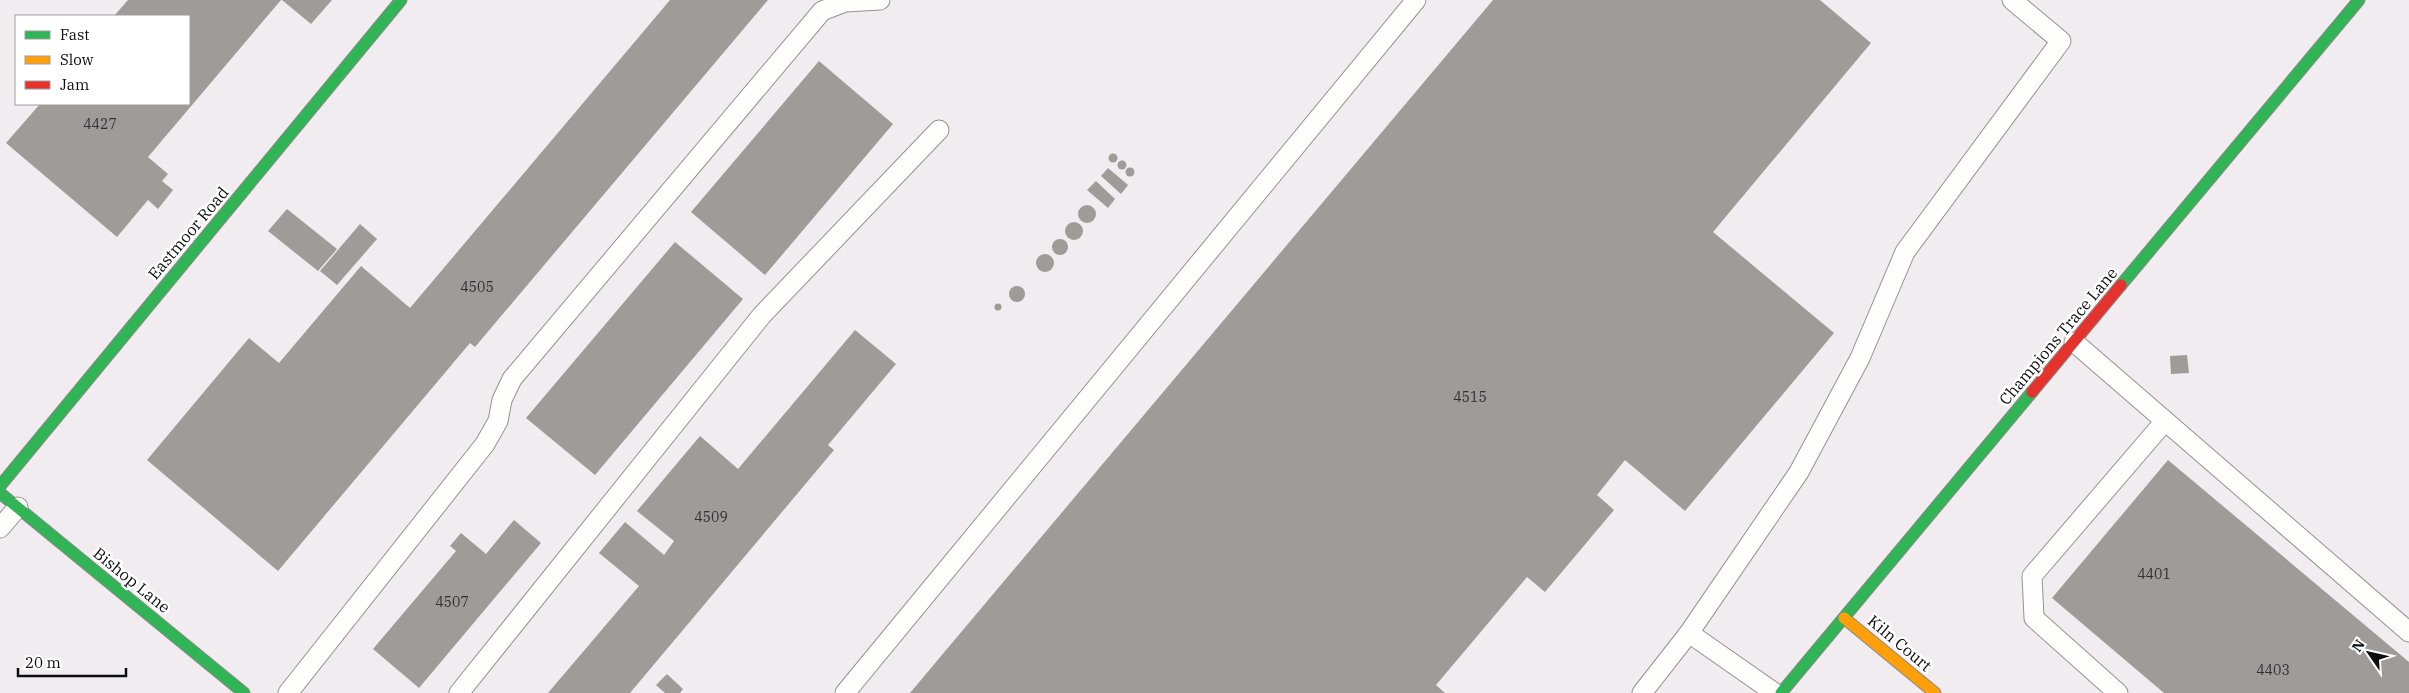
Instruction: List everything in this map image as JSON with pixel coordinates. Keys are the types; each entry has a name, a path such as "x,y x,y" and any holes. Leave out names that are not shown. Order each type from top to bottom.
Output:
{"street":[{"name":"Eastmoor Road","path":"0,486 401,0"},
{"name":"Champions Trace Lane","path":"1781,693 2360,0"},
{"name":"Bishop Lane","path":"0,493 244,693"},
{"name":"Kiln Court","path":"1844,618 1935,693"}],"lane":[{"path":"288,693 485,444 498,421 502,400 512,379 822,11 845,2 880,0"},
{"path":"845,693 1416,0"},
{"path":"1642,693 1689,633 1799,472 1860,358 1905,252 2061,41 2012,0"},
{"path":"460,693 762,315 939,130"},
{"path":"2074,342 2409,632"},
{"path":"2118,693 2034,618 2032,576 2165,420"},
{"path":"0,528 18,508"},
{"path":"1689,633 1775,693"}],"shaded area":[{"path":"0,0 2409,0 2409,693 0,693"}],"building":[{"path":"128,0 281,0 148,157 168,174 162,181 173,190 158,209 148,200 117,237 6,143 39,105 190,105 190,15 115,15"},
{"path":"282,0 332,0 311,24"},
{"path":"670,0 768,0 475,347 470,343 278,571 147,460 249,338 279,363 361,266 410,308"},
{"path":"1493,0 1820,0 1871,43 1713,232 1834,333 1685,511 1625,460 1597,495 1614,510 1545,592 1527,577 1436,685 1445,693 910,693"},
{"path":"819,61 893,124 765,275 691,212"},
{"path":"1113,154 1117,158 1113,162 1109,158"},
{"path":"1122,161 1126,165 1122,169 1118,165"},
{"path":"1108,168 1128,185 1121,194 1101,176"},
{"path":"1130,168 1134,172 1130,176 1126,172"},
{"path":"1096,181 1115,199 1108,208 1087,190"},
{"path":"1083,205 1091,205 1096,210 1094,221 1083,223 1078,218 1078,210"},
{"path":"287,209 337,249 318,271 268,231"},
{"path":"1070,222 1078,222 1083,227 1081,238 1070,240 1065,235 1065,227"},
{"path":"360,224 377,239 337,285 320,271"},
{"path":"1057,239 1063,239 1068,244 1066,253 1057,255 1052,250 1052,244"},
{"path":"675,242 743,299 595,475 526,418"},
{"path":"1045,254 1051,257 1054,263 1051,269 1045,272 1039,269 1036,263 1039,257"},
{"path":"1017,286 1023,288 1025,294 1023,300 1017,302 1011,300 1009,294 1011,288"},
{"path":"998,303 1002,307 998,311 994,307"},
{"path":"855,330 896,364 828,445 834,450 630,693 548,693 639,586 599,553 625,522 664,555 674,541 637,511 700,436 738,469"},
{"path":"2187,355 2189,373 2171,374 2170,356"},
{"path":"2168,460 2409,662 2409,693 2164,693 2052,598"},
{"path":"514,520 541,543 419,688 373,649 456,551 450,546 461,533 486,554"},
{"path":"667,674 683,689 680,693 665,693 656,685"}],"traffic: fast":[{"path":"0,486 401,0"},
{"path":"2121,285 2359,0"},
{"path":"1781,693 2032,392"},
{"path":"0,493 244,693"}],"traffic: slow":[{"path":"1844,618 1935,693"}],"traffic: jam":[{"path":"2032,392 2121,285"}]}
